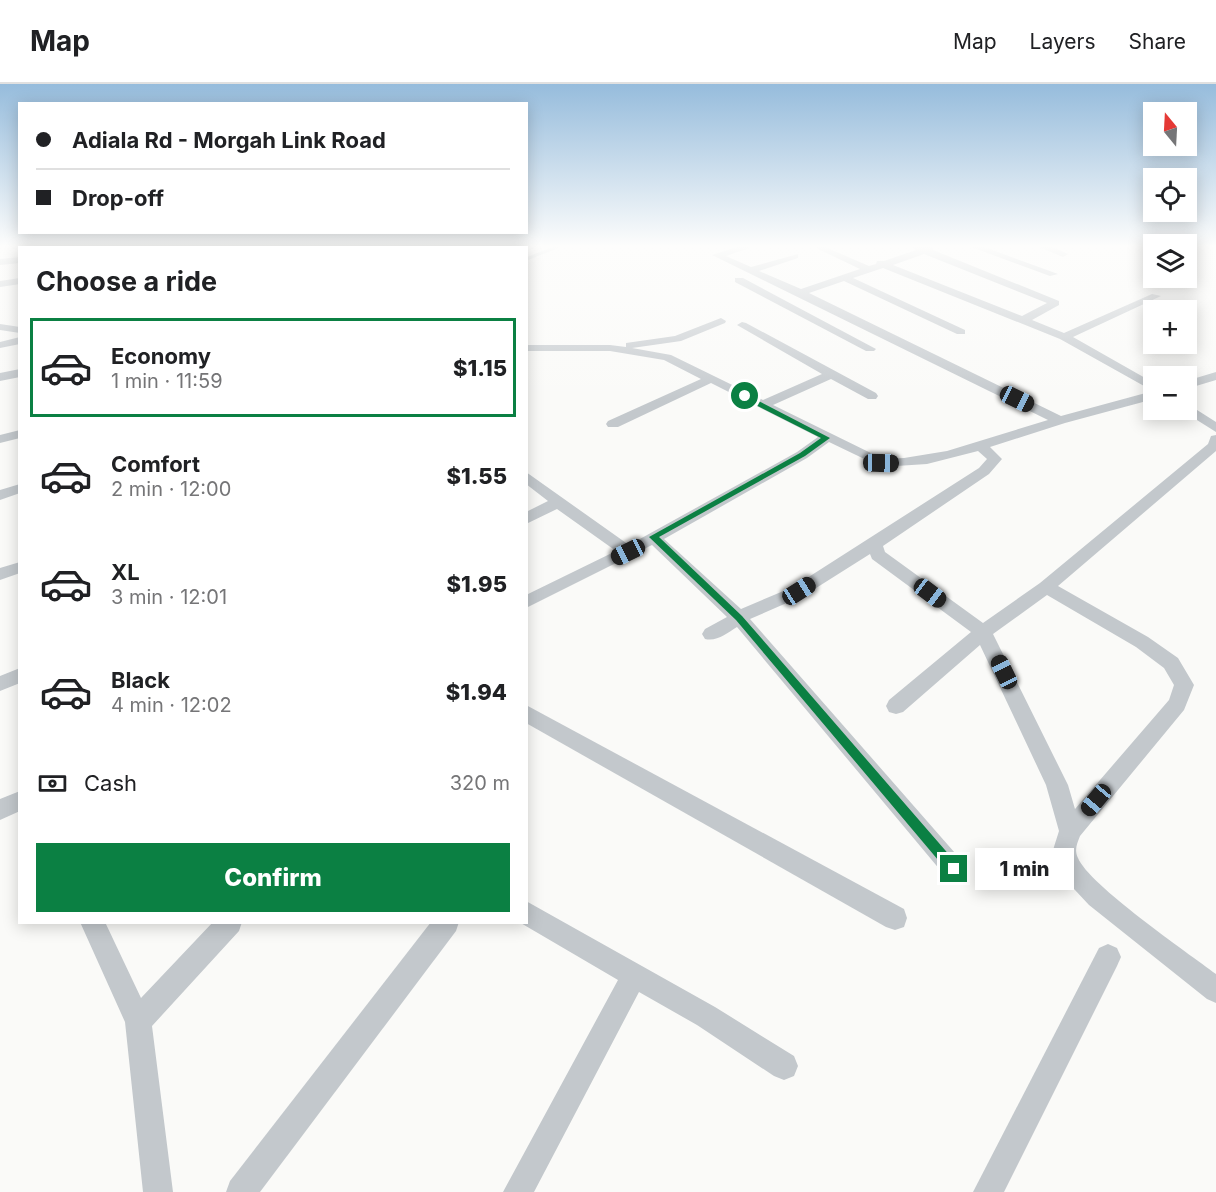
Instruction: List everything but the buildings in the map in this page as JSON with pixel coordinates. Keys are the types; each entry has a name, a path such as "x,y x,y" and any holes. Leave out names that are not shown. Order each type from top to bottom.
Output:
{"street":[{"path":"774,299 870,349"},
{"path":"813,299 1059,420"},
{"path":"889,299 961,332"},
{"path":"970,299 1064,337 1143,382"},
{"path":"1023,320 1055,303 1045,299"},
{"path":"1064,337 1150,299"},
{"path":"801,313 825,305"},
{"path":"528,348 610,348 677,339 722,321"},
{"path":"742,325 872,396"},
{"path":"0,327 18,330"},
{"path":"0,345 18,340"},
{"path":"610,348 667,357 826,438 881,463 906,464 981,446 1059,420 1143,398"},
{"path":"0,377 18,373"},
{"path":"762,405 832,374"},
{"path":"1197,382 1216,376"},
{"path":"613,424 710,379"},
{"path":"1197,415 1216,428"},
{"path":"0,439 18,434"},
{"path":"528,601 628,552 802,454 826,438"},
{"path":"896,706 983,632 1046,587 1214,446 1216,440"},
{"path":"711,634 760,606 775,603 799,591 984,471 996,459 981,446"},
{"path":"528,478 628,552"},
{"path":"0,495 18,489"},
{"path":"528,518 558,502"},
{"path":"653,537 739,618 954,869"},
{"path":"874,544 878,555 983,632 1057,785 1070,831"},
{"path":"0,574 18,568"},
{"path":"1046,587 1142,642 1171,663 1184,685 1178,704 1070,831 1064,850 1069,867 1097,897 1216,990"},
{"path":"0,684 18,676"},
{"path":"528,714 895,918"},
{"path":"0,810 18,801"},
{"path":"528,914 706,1016 784,1066"},
{"path":"93,924 138,1021 158,1192"},
{"path":"138,1021 228,924"},
{"path":"241,1192 445,924"},
{"path":"988,1192 1108,957"},
{"path":"518,1192 634,975"}],"route":[{"path":"745,396 826,438 802,454 653,537 739,618 954,869"}]}
